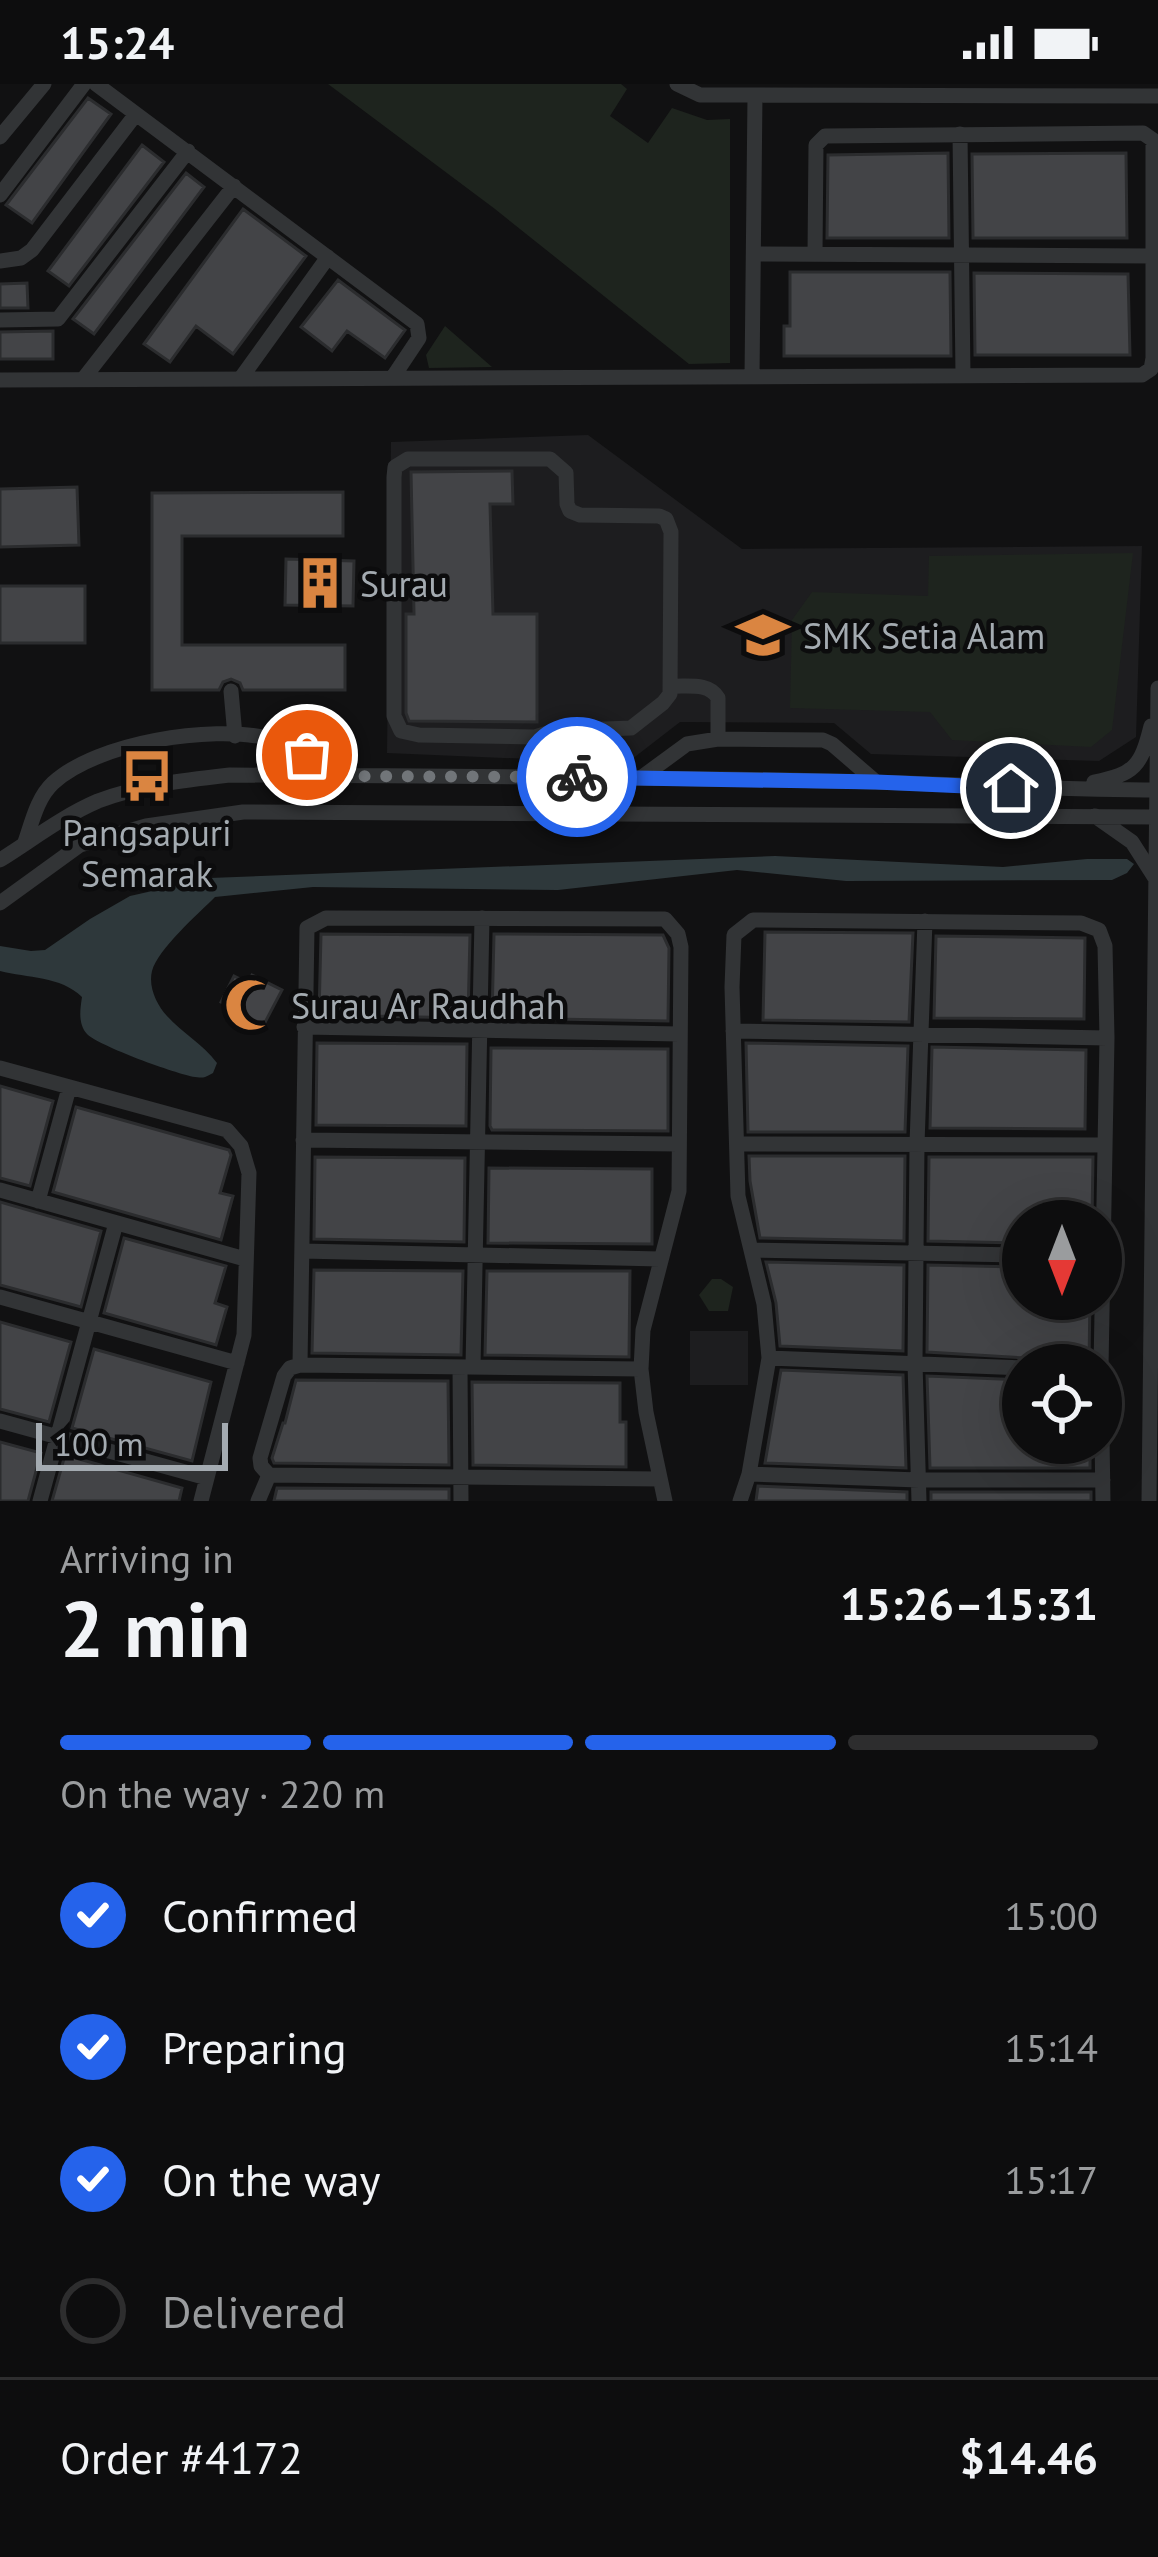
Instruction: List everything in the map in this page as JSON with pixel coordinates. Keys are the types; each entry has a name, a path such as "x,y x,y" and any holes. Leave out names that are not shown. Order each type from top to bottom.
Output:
{"street":[{"path":"0,136 44,84"},
{"path":"0,196 84,84"},
{"path":"96,84 417,323 418,338 393,377"},
{"path":"677,84 700,94 1158,96"},
{"path":"752,377 755,95"},
{"path":"0,261 21,258 32,250 136,114"},
{"path":"0,380 1142,375 1151,369 1153,358 1154,143 1144,133 825,136 816,145 815,254"},
{"path":"960,134 963,375"},
{"path":"0,320 58,320 188,151"},
{"path":"84,378 234,186"},
{"path":"755,254 1153,256"},
{"path":"242,378 328,257"},
{"path":"408,460 550,460 566,473 570,512 666,519 671,532 670,686 663,703 631,728 554,731 535,737 401,731 394,716 395,467 408,460"},
{"path":"670,686 709,687 716,692 718,739"},
{"path":"1149,1501 1158,688"},
{"path":"231,692 235,736"},
{"path":"1055,790 1122,777 1144,757 1157,702"},
{"path":"24,844 51,784 108,752 148,741 198,734 265,737 290,745 334,776"},
{"path":"642,777 683,745 718,739 823,740 876,782"},
{"path":"0,860 52,825 100,801 164,783 230,775 642,777 1157,790"},
{"path":"0,891 45,859 80,845 146,826 243,812 1157,817"},
{"path":"1095,816 1132,842 1156,881"},
{"path":"0,903 80,845"},
{"path":"300,1365 307,928 326,918 665,920 679,934 681,946 679,1191 644,1330 641,1369 665,1501"},
{"path":"461,1501 476,1255 482,918"},
{"path":"740,1501 770,1358 764,1304 738,1196 734,935 753,920 1081,923 1100,930 1106,946 1104,1200"},
{"path":"919,1501 917,1144 925,921"},
{"path":"304,1028 680,1034"},
{"path":"733,1031 1107,1038"},
{"path":"0,1068 227,1130 242,1146 248,1162 244,1335 201,1501"},
{"path":"38,1201 69,1088"},
{"path":"303,1140 679,1144"},
{"path":"737,1144 1106,1145"},
{"path":"0,1190 245,1259"},
{"path":"40,1501 116,1223"},
{"path":"302,1250 660,1258"},
{"path":"753,1250 1002,1255"},
{"path":"0,1297 237,1363"},
{"path":"770,1358 1002,1367"},
{"path":"641,1369 300,1365 284,1376 261,1466 269,1475 660,1479"},
{"path":"0,1420 207,1478"},
{"path":"1103,1464 1103,1501"},
{"path":"749,1474 1103,1480"},
{"path":"258,1501 269,1475"}],"shaded area":[{"path":"328,84 621,84 627,89 610,116 648,143 672,108 707,120 730,119 730,363 689,364"},
{"path":"445,326 492,367 429,368 426,355"},
{"name":"SMK Setia Alam","path":"588,435 742,549 1142,546 1136,737 1099,761 871,754 834,723 680,722 627,763 387,753 391,442"},
{"path":"1133,553 1112,730 1091,747 952,740 930,712 790,708 792,620 812,592 928,596 929,556"},
{"path":"775,856 1003,867 1087,859 1127,859 1134,864 1112,880 846,881 737,870 558,890 313,887 215,897 162,953 151,977 163,1012 217,1063 213,1073 203,1077 156,1065 94,1039 82,1026 82,997 74,990 0,971 0,946 45,950 130,896 210,878"},
{"path":"712,1279 733,1287 728,1311 709,1311 699,1295"},
{"path":"690,1331 748,1331 748,1385 690,1385"}],"building":[{"path":"88,98 111,114 32,223 6,205"},
{"path":"142,145 164,162 69,286 48,271"},
{"path":"948,153 949,238 827,238 828,155"},
{"path":"1126,153 1127,238 973,238 972,154"},
{"path":"186,173 204,187 94,334 73,319"},
{"path":"243,209 306,256 233,354 196,326 170,362 144,344"},
{"path":"790,272 950,272 951,356 784,356 784,326 790,326"},
{"path":"974,273 1128,274 1130,355 975,355"},
{"path":"338,280 405,330 385,358 347,331 332,351 301,327"},
{"path":"27,283 28,308 0,308 0,284"},
{"path":"53,331 53,359 0,359 0,332"},
{"path":"512,471 513,504 490,504 493,614 537,614 537,722 409,721 406,614 414,614 411,472"},
{"path":"77,487 79,545 0,547 0,489"},
{"path":"343,492 343,536 182,536 182,645 345,645 345,690 243,690 231,679 219,690 152,690 152,493"},
{"name":"Surau","path":"286,559 354,561 353,606 285,605"},
{"path":"0,586 85,586 85,643 0,643"},
{"path":"765,932 913,933 909,1022 763,1020"},
{"path":"321,934 470,935 468,1018 319,1015"},
{"path":"494,934 663,935 669,948 668,1021 492,1018"},
{"path":"936,936 1085,938 1084,1019 934,1018"},
{"name":"Surau Ar Raudhah","path":"252,975 282,990 261,1030 232,1016 235,1009 221,1002 234,976 248,983"},
{"path":"317,1043 467,1044 466,1126 316,1125"},
{"path":"746,1043 908,1046 905,1132 748,1132"},
{"path":"932,1047 1086,1050 1085,1129 930,1128"},
{"path":"491,1048 668,1049 668,1131 492,1130"},
{"path":"0,1086 53,1101 30,1186 0,1178"},
{"path":"76,1107 229,1150 220,1193 233,1196 221,1240 53,1192"},
{"path":"749,1156 905,1156 904,1241 760,1238"},
{"path":"315,1157 465,1158 464,1242 314,1239"},
{"path":"929,1157 1093,1157 1092,1200 1002,1200 1002,1243 928,1241"},
{"path":"489,1168 652,1169 652,1244 488,1243"},
{"path":"0,1202 101,1231 81,1307 0,1285"},
{"path":"124,1238 226,1266 215,1303 227,1307 216,1345 104,1313"},
{"path":"766,1262 904,1265 903,1351 780,1346"},
{"path":"928,1265 1002,1267 1002,1320 1090,1320 1089,1344 1002,1344 1002,1357 927,1352"},
{"path":"314,1270 463,1271 461,1355 312,1353"},
{"path":"487,1271 630,1271 629,1357 485,1355"},
{"path":"0,1322 71,1342 49,1422 0,1409"},
{"path":"94,1349 211,1382 192,1461 72,1428"},
{"path":"781,1370 903,1375 906,1468 765,1463"},
{"path":"927,1376 1002,1379 1002,1464 1090,1464 1090,1468 930,1468"},
{"path":"296,1380 448,1381 449,1465 274,1463"},
{"path":"472,1382 620,1383 626,1467 473,1465"},
{"path":"0,1442 41,1453 28,1501 0,1501"},
{"path":"65,1455 182,1488 179,1501 52,1501"},
{"path":"758,1486 907,1492 907,1501 756,1501"},
{"path":"277,1488 449,1489 449,1501 274,1501"},
{"path":"931,1492 1091,1492 1091,1501 931,1501"}],"way so far":[{"path":"307,755 334,776 577,777"}],"place":[{"name":"Surau","path":"320,583"},
{"name":"SMK Setia Alam","path":"763,635"},
{"name":"Pangsapuri Semarak","path":"147,776"},
{"name":"Surau Ar Raudhah","path":"251,1005"}],"route":[{"path":"577,777 1011,788"}]}
